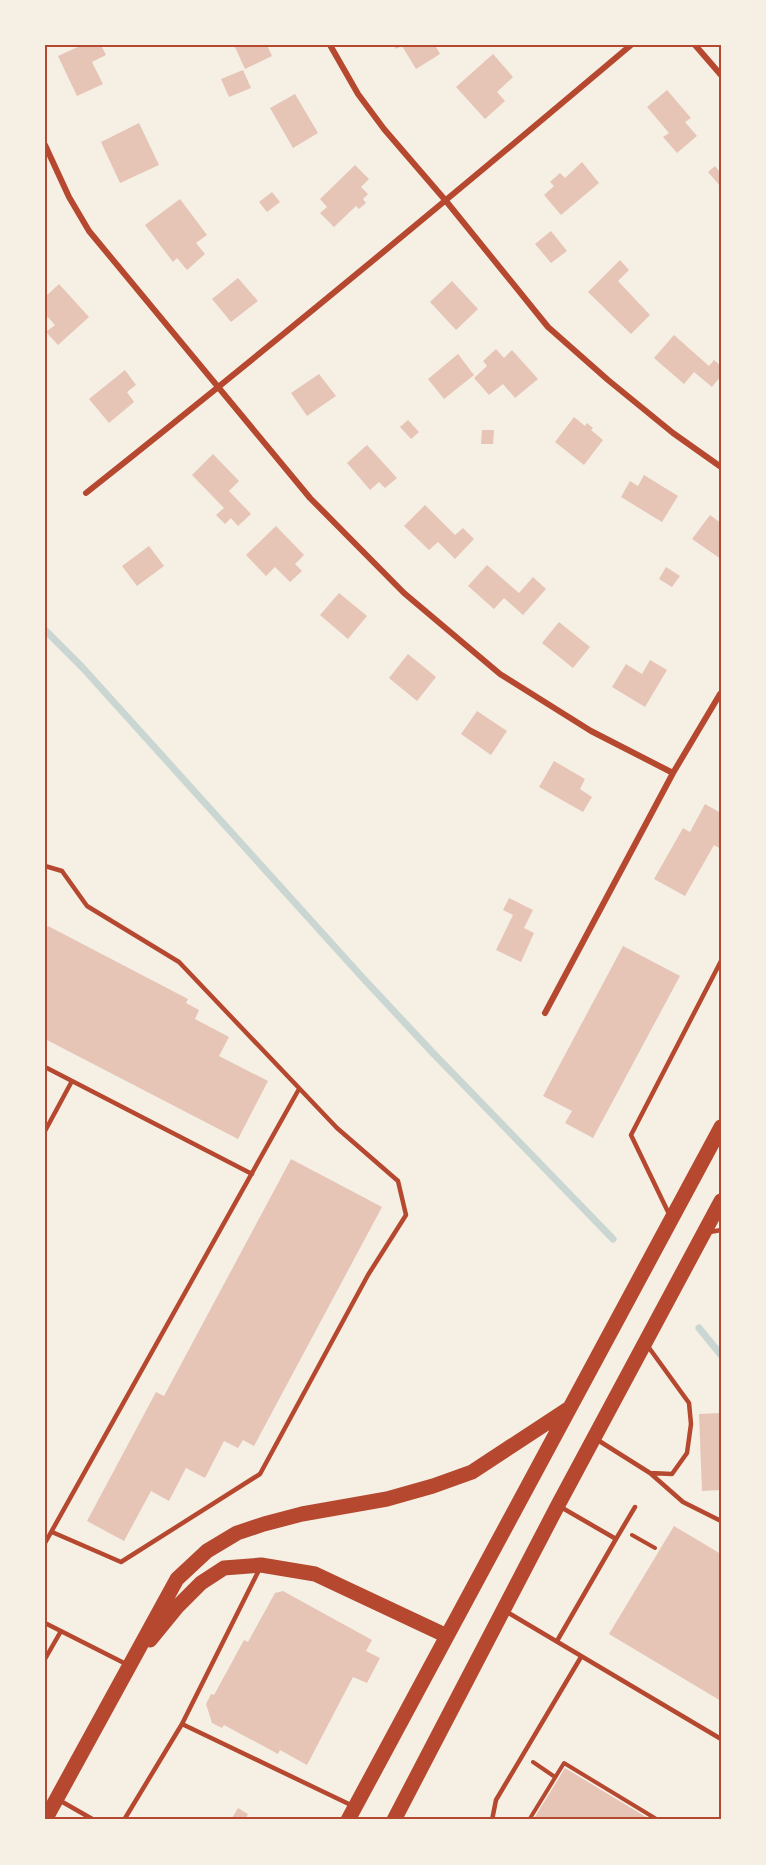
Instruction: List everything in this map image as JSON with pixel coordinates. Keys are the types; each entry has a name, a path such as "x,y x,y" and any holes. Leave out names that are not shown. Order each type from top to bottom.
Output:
{"main road":[{"path":"352,1813 721,1127"},
{"path":"398,1818 477,1657 721,1201"},
{"path":"45,1820 177,1579 207,1551 237,1533 264,1524 302,1514 387,1498 433,1486 472,1472 571,1407"},
{"path":"129,1665 177,1607 201,1583 224,1568 261,1565 315,1574 447,1636"}],"street":[{"path":"330,45 364,103 384,129 446,201 548,327 673,434 721,467"},
{"path":"86,493 219,388 631,45"},
{"path":"695,45 721,75"},
{"path":"45,145 69,197 89,231 310,498 404,594 500,674 591,731 673,773"},
{"path":"545,1013 673,773 720,694"}],"lane":[{"path":"45,866 62,871 87,906 179,962 337,1128 398,1181 406,1215 368,1275 260,1474 121,1562 51,1532"},
{"path":"672,1219 631,1135 721,961"},
{"path":"45,1067 252,1174"},
{"path":"45,1131 72,1081"},
{"path":"45,1543 299,1089"},
{"path":"704,1233 721,1230"},
{"path":"645,1342 689,1403 691,1424 687,1453 672,1474 650,1473"},
{"path":"594,1438 650,1473 683,1502 721,1521"},
{"path":"558,1505 616,1539"},
{"path":"557,1641 635,1507"},
{"path":"124,1820 182,1724 261,1565"},
{"path":"504,1610 721,1739"},
{"path":"45,1623 129,1665"},
{"path":"45,1659 61,1631"},
{"path":"492,1817 496,1800 581,1657"},
{"path":"182,1724 352,1813"},
{"path":"56,1799 94,1820"}],"path":[{"path":"622,1529 655,1548"},
{"path":"522,1755 555,1777"},
{"path":"529,1820 564,1763 658,1820"}],"building":[{"path":"82,45 101,45 106,55 92,62 103,84 77,96 58,56"},
{"path":"234,45 267,45 272,56 245,69"},
{"path":"393,45 435,45 440,54 416,69 402,46 396,49"},
{"path":"493,54 513,77 497,92 505,101 485,119 456,87"},
{"path":"243,70 251,88 229,97 221,79"},
{"path":"667,90 691,118 685,122 697,136 677,153 663,137 669,133 647,107"},
{"path":"295,94 318,133 293,148 270,108"},
{"path":"139,123 159,165 120,183 101,142"},
{"path":"582,162 599,183 561,215 544,195 554,186 550,182 560,173 565,178"},
{"path":"355,165 369,179 361,187 368,194 363,199 366,203 359,209 356,206 334,227 320,213 327,207 320,199"},
{"path":"715,166 719,171 721,169 721,187 708,172"},
{"path":"272,192 280,202 267,212 259,202"},
{"path":"180,199 207,235 196,243 205,254 187,270 177,258 173,262 145,225"},
{"path":"551,231 567,251 551,263 535,244"},
{"path":"620,260 629,270 618,281 650,315 631,334 588,292"},
{"path":"238,278 258,301 231,322 212,299"},
{"path":"452,281 478,309 456,330 430,302"},
{"path":"59,284 89,317 58,345 46,332 55,325 45,314 45,297"},
{"path":"674,335 709,366 714,360 721,366 721,376 712,387 694,372 684,384 654,358"},
{"path":"496,349 504,358 512,350 538,379 515,398 503,384 489,395 474,378 487,366 483,361"},
{"path":"458,354 474,375 444,399 428,379"},
{"path":"125,370 136,385 127,392 134,402 109,423 89,399"},
{"path":"319,374 336,396 307,416 291,393"},
{"path":"574,417 585,426 587,423 593,428 591,430 603,440 584,465 555,442"},
{"path":"408,420 419,432 411,439 400,427"},
{"path":"482,430 494,430 493,444 481,444"},
{"path":"367,445 397,478 385,488 379,482 370,490 347,463"},
{"path":"213,454 239,481 229,491 251,514 238,526 231,518 225,524 216,515 224,508 192,475"},
{"path":"644,475 678,496 662,522 621,497 630,481 638,486"},
{"path":"425,505 455,535 463,528 474,539 455,559 438,542 429,550 404,526"},
{"path":"710,515 721,523 721,559 692,539"},
{"path":"276,526 304,555 295,564 302,571 290,582 275,567 266,576 246,555"},
{"path":"149,546 164,566 137,586 122,566"},
{"path":"487,565 519,593 533,577 546,589 523,615 504,598 494,609 468,586"},
{"path":"666,567 680,576 672,587 659,579"},
{"path":"339,593 367,616 348,639 320,615"},
{"path":"559,622 590,647 573,668 542,643"},
{"path":"408,654 436,677 417,701 389,678"},
{"path":"650,660 667,670 645,707 612,687 626,664 642,674"},
{"path":"477,711 507,731 491,755 461,734"},
{"path":"554,761 585,779 580,789 592,797 583,812 539,787"},
{"path":"705,804 721,813 721,849 714,845 685,896 654,879 683,828 690,832"},
{"path":"509,898 533,910 524,928 534,933 521,962 496,950 513,915 503,910"},
{"path":"48,926 188,999 186,1003 199,1010 195,1019 229,1037 219,1056 268,1081 238,1139 45,1039 45,931"},
{"path":"623,946 680,976 593,1138 565,1123 572,1111 543,1096"},
{"path":"291,1159 382,1207 254,1446 243,1440 238,1448 224,1441 205,1478 186,1468 169,1501 151,1491 124,1541 87,1521 156,1392 164,1396"},
{"path":"721,1413 721,1490 702,1491 699,1414"},
{"path":"674,1526 721,1554 721,1701 609,1634"},
{"path":"283,1591 372,1640 366,1651 380,1658 367,1683 353,1677 307,1765 280,1750 278,1754 224,1725 222,1728 212,1723 206,1704 211,1694 214,1695 244,1640 248,1642 275,1593"},
{"path":"565,1768 651,1820 533,1820"},
{"path":"238,1808 248,1814 245,1820 231,1820"}],"waterway":[{"path":"45,630 82,667 362,977 613,1239"},
{"path":"699,1328 721,1355"}]}
